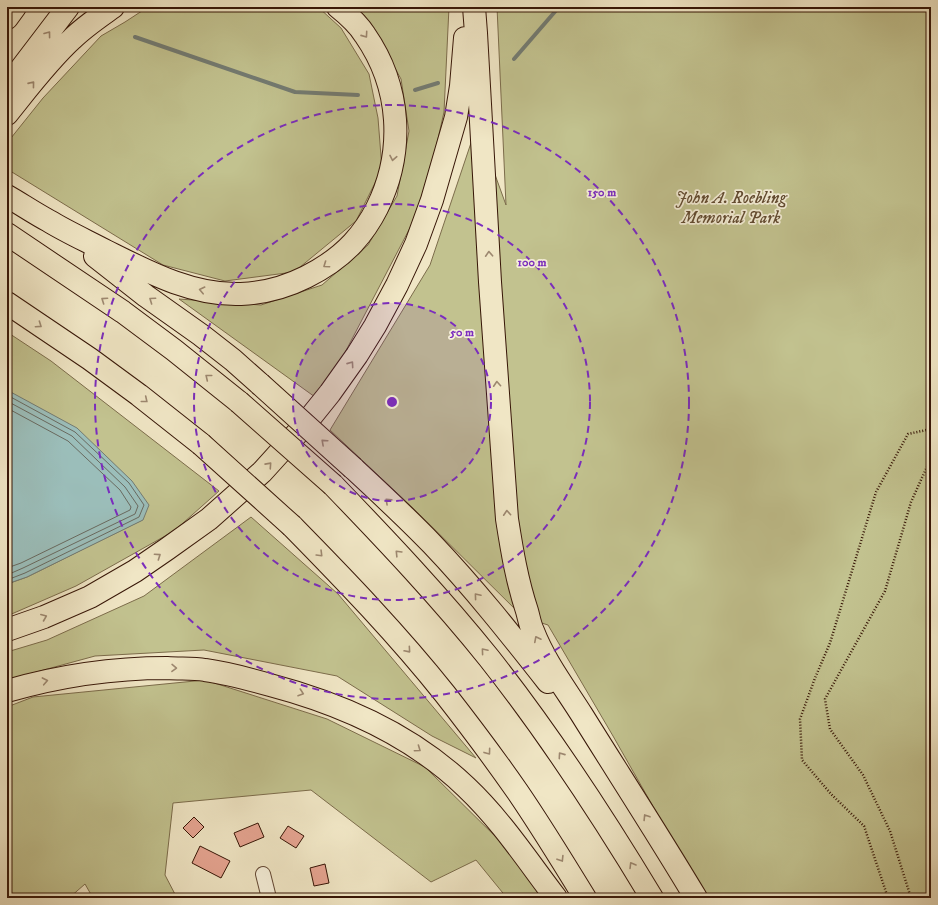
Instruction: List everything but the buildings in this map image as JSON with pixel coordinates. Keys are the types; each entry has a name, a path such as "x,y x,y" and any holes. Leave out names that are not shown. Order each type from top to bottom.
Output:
{"highway":[{"path":"7,18 15,7"},
{"path":"7,87 68,7"},
{"path":"7,114 62,48 94,20 113,7"},
{"path":"11,198 49,221 140,268 191,288 215,293 240,294 260,292 283,287 319,270 338,257 354,242 370,221 389,179 396,138 393,104 387,77 377,54 365,34 349,16 338,7"},
{"path":"7,630 44,617 90,597 135,571 209,519 262,472 301,429 330,393 357,355 375,326 397,285 416,244 432,200 456,117 466,43 466,7"},
{"path":"474,7 490,282 507,519 512,552 521,592 533,632 557,678 578,708 696,898"},
{"path":"49,221 146,296 233,360 397,509 433,545 462,578 514,639 608,756"},
{"path":"7,234 123,312 174,350 239,402 333,485 407,562 449,609 489,658 546,733 582,785 652,898"},
{"path":"7,303 90,359 139,395 200,444 292,526 365,601 408,649 481,742 517,792 586,898"},
{"path":"7,691 33,683 78,674 150,668 187,669 206,670 250,679 293,691 335,706 374,723 410,744 439,764 465,786 490,811 512,838 556,898"}],"street":[{"path":"263,874 269,898"}],"path":[{"path":"888,898 864,826 831,794 802,760 800,719 830,643 876,492 908,434 931,429"},
{"path":"911,898 890,832 863,775 830,729 826,699 885,591 911,502 931,458"}],"green space":[{"path":"148,7 318,7 341,28 369,74 378,118 382,169 356,221 294,272 225,281 163,265 7,169 7,143 43,98 101,36"},
{"path":"352,7 449,7 444,112 424,201 340,362 315,397 179,299 261,305 322,285 368,245 397,196 409,131 401,79 372,27"},
{"name":"John A. Roebling Memorial Park","path":"497,7 931,7 931,898 705,898 548,625 523,617 413,508 330,430 430,265 477,125 506,205"},
{"path":"7,332 51,361 219,491 174,531 76,586 7,616 7,584 27,577 142,520 13,394 7,390"},
{"path":"251,517 338,594 476,758 432,736 337,676 204,650 95,656 7,680 7,652 47,640 144,596"},
{"path":"205,680 327,719 425,767 505,846 543,898 507,898 476,860 431,882 311,790 173,803 165,875 177,898 93,898 85,884 69,898 7,898 7,707 33,697"}],"water":[{"path":"7,390 77,428 132,481 149,505 143,520 27,577 7,584"}],"waterway":[{"path":"514,59 559,7"},
{"path":"135,37 295,92 358,95"},
{"path":"415,90 438,83"}]}
